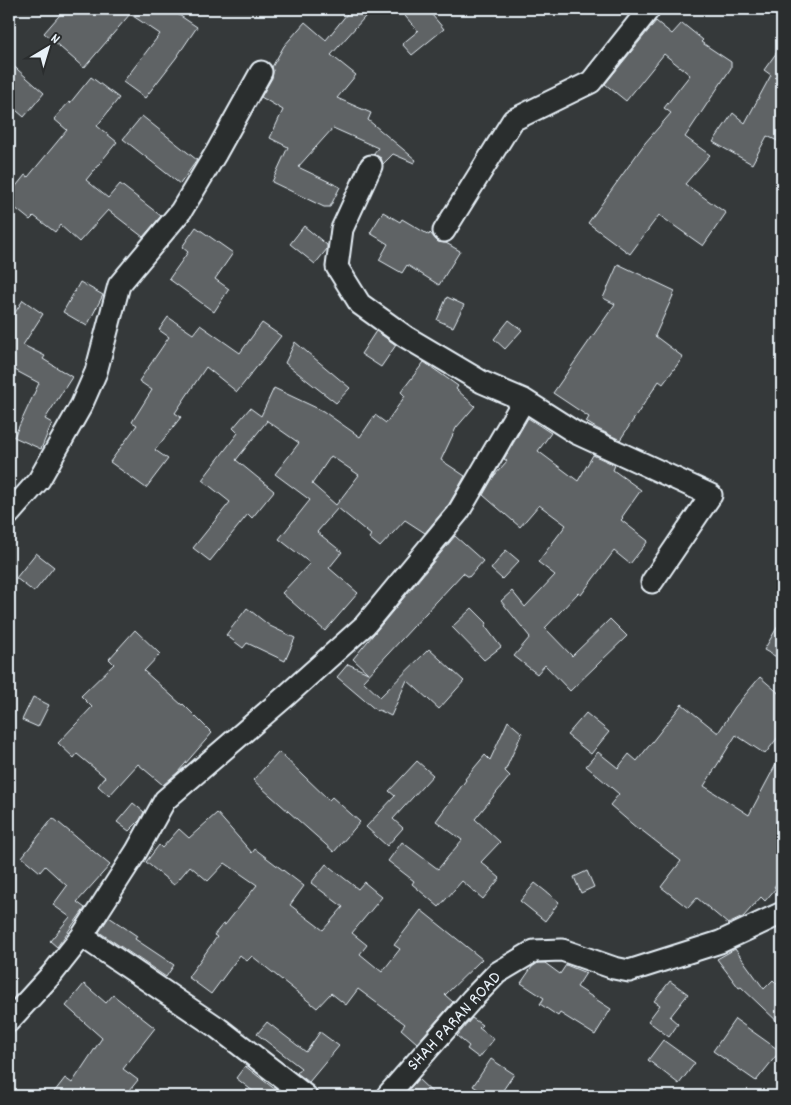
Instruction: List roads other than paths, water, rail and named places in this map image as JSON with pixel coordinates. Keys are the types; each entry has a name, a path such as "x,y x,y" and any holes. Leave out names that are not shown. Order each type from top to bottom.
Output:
{"street":[{"path":"444,230 513,120 591,82 649,9"},
{"path":"9,514 39,480 81,406 96,372 119,285 181,211 216,153 260,72"},
{"path":"371,166 342,229 337,267 360,304 406,336 482,382 524,400 576,433 711,494 652,582"},
{"path":"9,1021 52,974 82,936 136,852 165,800 366,625 459,511 524,400"},
{"name":"SHAH PARAN ROAD","path":"387,1096 497,973 534,951 562,950 614,968 629,971 720,942 782,913"},
{"path":"82,936 218,1028 306,1096"}]}
